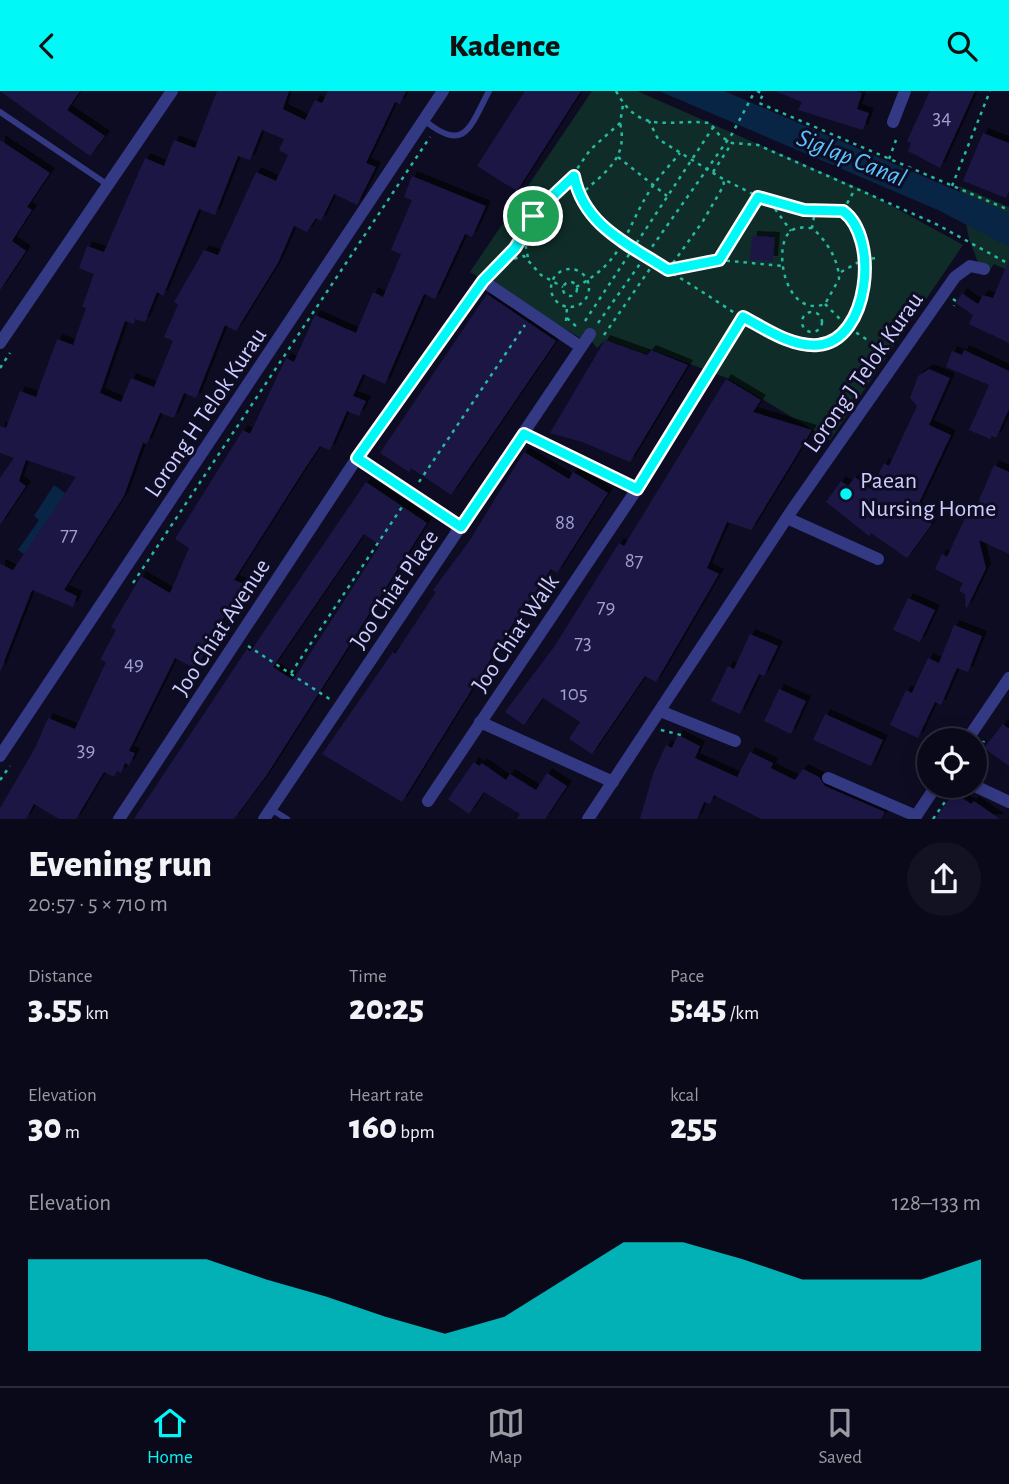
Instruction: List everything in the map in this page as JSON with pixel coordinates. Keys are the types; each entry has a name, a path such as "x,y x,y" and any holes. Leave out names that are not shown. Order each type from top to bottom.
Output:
{"street":[{"path":"1,338 172,91"},
{"name":"Lorong H Telok Kurau","path":"0,756 443,91"},
{"path":"893,122 905,91"},
{"name":"Lorong J Telok Kurau","path":"589,819 787,518 962,269 970,266 985,269"},
{"path":"483,281 532,314 585,341"},
{"name":"Joo Chiat Avenue","path":"119,819 357,458 483,281"},
{"name":"Joo Chiat Place","path":"267,814 585,341"},
{"name":"Joo Chiat Walk","path":"428,801 637,489 709,373"},
{"path":"524,434 637,489"},
{"path":"357,458 461,527"},
{"path":"787,518 878,559"},
{"path":"975,728 1009,678"},
{"path":"660,711 735,741"},
{"path":"480,722 612,782"},
{"path":"828,778 915,817 928,798"},
{"path":"987,792 1009,803"}],"lane":[{"path":"424,120 435,130 453,138 464,133 489,91"},
{"path":"0,112 108,185"},
{"path":"267,814 287,819"}],"path":[{"path":"616,91 623,105 632,114 665,125 705,123 714,126 720,136 732,143 758,145 936,224 1009,264"},
{"path":"585,341 736,127 756,91 763,94 759,103 1009,210"},
{"path":"952,186 990,91"},
{"path":"579,196 618,157 624,141 620,123 623,105"},
{"path":"574,176 579,196 600,226 743,317 783,338 807,344 831,342 849,328 859,301 864,259 862,235 856,223 843,211 815,211 758,197 658,139 649,121"},
{"path":"483,281 503,262 540,208 574,176 590,151 620,123"},
{"path":"567,307 566,317 579,331 714,126"},
{"path":"131,585 435,130"},
{"path":"889,159 897,140"},
{"path":"713,172 732,143"},
{"path":"574,307 572,295 576,287 606,267 625,242 653,185 680,153"},
{"path":"618,157 667,196"},
{"path":"668,270 704,221 724,185 723,179"},
{"path":"843,211 855,188"},
{"path":"719,260 758,197"},
{"path":"770,202 790,230"},
{"path":"812,229 815,211"},
{"path":"790,230 784,240 784,266 789,287 803,305 812,310 822,320 820,329 814,332 805,328 804,316 812,310 825,304 833,294 839,273 821,236 812,229 800,227 790,230"},
{"path":"523,234 525,252 541,275 563,287 565,294 572,295"},
{"path":"503,262 521,255 530,260"},
{"path":"839,273 864,259 879,258"},
{"path":"668,270 719,260 784,266"},
{"path":"603,341 654,261"},
{"path":"573,269 587,281 585,300 574,307 567,307 552,295 552,282 560,272 573,269"},
{"path":"563,287 569,282 576,287"},
{"path":"825,304 849,328 897,360"},
{"path":"415,488 532,314"},
{"path":"709,373 743,317"},
{"path":"291,673 405,503"},
{"path":"247,645 334,701"},
{"path":"0,780 13,762"},
{"path":"933,819 948,798"}],"green space":[{"path":"592,91 637,91 863,190 963,245 830,440 727,378 650,349 647,354 605,340 597,348 584,332 580,338 470,272"},
{"path":"959,186 1009,207 1009,271 994,264 990,270 979,265 969,239"}],"water":[{"name":"Siglap Canal","path":"659,91 724,91 1009,213 1009,247 938,210"},
{"path":"54,485 68,495 27,556 18,550 39,520 34,516"}],"building":[{"path":"0,91 80,91 67,110 105,136 90,156"},
{"path":"217,91 289,91 283,109 305,120 315,100 322,103 328,91 406,91 400,104 395,102 366,163 376,167 357,205 334,194 321,221 316,218 307,232 294,226 278,263 236,331 225,325 196,398 184,393 174,418 160,413 147,444 143,443 124,496 64,590 77,596 73,607 32,590 0,672 0,564 13,570 76,477 26,460 19,481 26,486 0,525 0,478 14,458 0,453 0,426 6,428 20,391 36,397 57,339 73,345 86,308 82,307 94,274 79,268 87,246 104,252 145,158 164,166 174,140 195,148","holes":["262,130 284,139 279,150 288,155 276,181 256,172 218,255 204,250 174,302 178,305 164,337 173,341 154,387 131,378 121,402 100,393 125,321 134,324 135,319 145,322 157,292 163,296 199,209 215,215 238,156 250,160"]},
{"path":"525,91 581,91 517,191 477,166"},
{"path":"775,91 856,91 862,93 857,109 869,113 863,130 798,110 802,102"},
{"path":"930,91 975,91 940,168 908,151 911,143 907,141"},
{"path":"983,133 1009,143 1009,191 1006,198 963,181"},
{"path":"0,140 50,173 27,207 32,210 12,241 26,251 0,290"},
{"path":"412,176 486,206 472,237 465,234 435,299 424,294 385,384 363,374 353,396 366,401 359,416 347,411 330,450 320,446 304,470 234,580 244,584 234,608 230,606 196,669 175,658 129,751 135,753 129,765 125,763 121,773 117,771 114,777 104,772 76,819 59,819 34,804 26,819 0,819 0,808 35,748 48,718 75,729 106,662 100,660 116,630 111,627 141,576 170,593 189,548 175,539 243,430 250,434 286,358 294,362 315,315 356,333 373,292 383,297 401,254 391,250 412,200 404,197"},
{"path":"752,236 775,237 773,261 750,260"},
{"path":"1009,260 1009,343 969,324 973,315 956,303 962,293 978,304 983,295 993,298"},
{"path":"487,294 556,341 451,495 411,468 409,472 380,453"},
{"path":"605,340 647,355 651,350 688,365 630,462 582,442 550,433"},
{"path":"964,350 1009,371 1009,409 996,438 992,436 990,439 969,430 989,385 946,367 952,351 962,355"},
{"path":"929,369 950,378 929,425 951,435 917,507 931,516 927,521 932,524 907,558 871,533 869,536 826,502 841,481 848,486 855,477 871,489 884,463 889,466 917,406 910,398 918,376"},
{"path":"726,379 761,400 753,412 812,430 751,530 727,522 707,568 719,574 656,682 645,676 592,754 569,739 580,722 543,698 524,725 505,712 554,647 619,543 624,546"},
{"path":"524,452 569,479 573,472 608,493 557,573 551,569 508,631 402,802 322,754 393,652 395,654 436,592 433,590 470,540"},
{"path":"994,465 1009,472 1009,554 979,540 986,568 966,610 965,594 959,591 963,583 935,569 942,554 947,557 966,516 971,519"},
{"path":"366,482 427,523 266,776 234,819 134,819 247,649 250,652","holes":["364,534 380,545 293,680 273,667"]},
{"path":"908,598 935,610 920,642 893,630"},
{"path":"954,625 982,636 968,672 957,668 941,705 935,702 923,728 917,728 917,738 890,725 906,690 912,693 928,658 939,663"},
{"path":"750,634 778,646 764,676 759,674 740,714 711,701 728,666 734,669"},
{"path":"779,689 806,701 791,734 764,721"},
{"path":"825,714 883,740 871,766 813,740"},
{"path":"1003,724 1009,729 1009,766 987,750 987,744"},
{"path":"678,735 700,746 695,758 737,777 750,752 773,763 771,768 795,780 803,769 819,777 825,786 885,812 881,819 761,819 714,795 710,804 704,802 697,819 640,819 653,774 666,745 672,748"},
{"path":"474,762 479,766 482,763 506,780 510,774 536,790 547,773 567,786 545,819 517,819 520,814 484,792 469,814 448,799"},
{"path":"950,798 962,798 971,804 974,801 1000,819 935,819"}],"place":[{"name":"Paean Nursing Home","path":"846,494"}],"route":[{"path":"574,176 584,207 600,226 668,270 719,260 758,197 782,206 804,210 843,211 856,223 865,251 859,301 853,321 846,332 824,344 798,343 783,338 743,317 637,489 524,434 461,527 357,458 483,281 515,248 533,216 574,176"}]}
